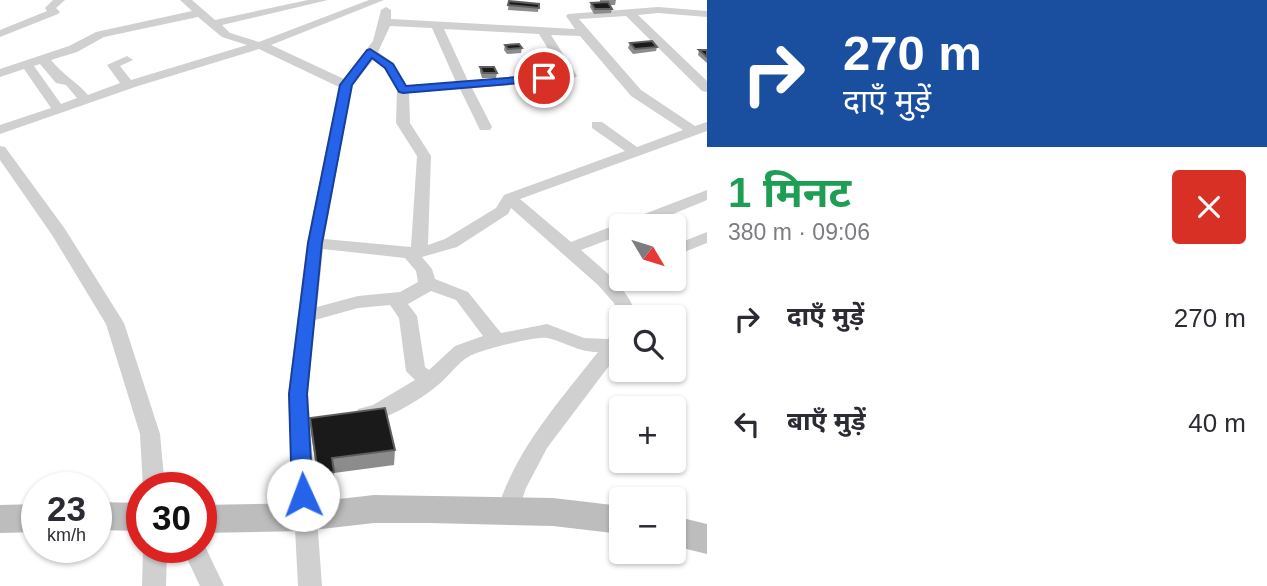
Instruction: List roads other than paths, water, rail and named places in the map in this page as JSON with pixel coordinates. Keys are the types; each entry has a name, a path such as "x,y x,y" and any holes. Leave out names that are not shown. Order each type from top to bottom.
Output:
{"main road":[{"path":"217,519 304,517 374,509 553,512 609,519"},
{"path":"0,519 21,518"},
{"path":"686,534 707,539"}],"street":[{"path":"0,34 54,12 50,8 60,0"},
{"path":"262,0 274,9"},
{"path":"212,24 323,0"},
{"path":"0,130 85,99 258,45 379,0"},
{"path":"310,586 298,394 315,243 346,85 370,52 387,22 388,0"},
{"path":"0,73 73,49 100,34 194,4 226,35 258,45 346,85"},
{"path":"700,128 636,93 583,33 572,16 658,10 700,13 707,27"},
{"path":"630,13 707,88"},
{"path":"387,22 583,33"},
{"path":"436,24 485,127"},
{"path":"403,90 571,76 544,32"},
{"path":"226,35 227,55"},
{"path":"308,316 358,302 402,298 422,290 427,283 424,269 414,252 424,156 403,122 403,90 389,66 370,52"},
{"path":"43,59 60,80 70,82 85,99"},
{"path":"127,60 113,65 128,85"},
{"path":"26,64 58,109"},
{"path":"597,125 634,151"},
{"path":"315,243 414,252 444,246 463,237 502,211 509,198 700,128"},
{"path":"0,150 59,233 115,323 150,434 153,472"},
{"path":"659,214 707,195"},
{"path":"509,198 569,249 625,305"},
{"path":"569,249 609,234"},
{"path":"686,246 707,237"},
{"path":"427,283 462,296 497,341"},
{"path":"402,298 400,305 408,316 416,371 430,381"},
{"path":"347,421 378,412 430,381 462,351 547,331 582,345 609,341"},
{"path":"508,511 512,491 524,466 609,352"},
{"path":"300,429 323,426"},
{"path":"154,586 155,563"},
{"path":"201,563 212,586"}]}
